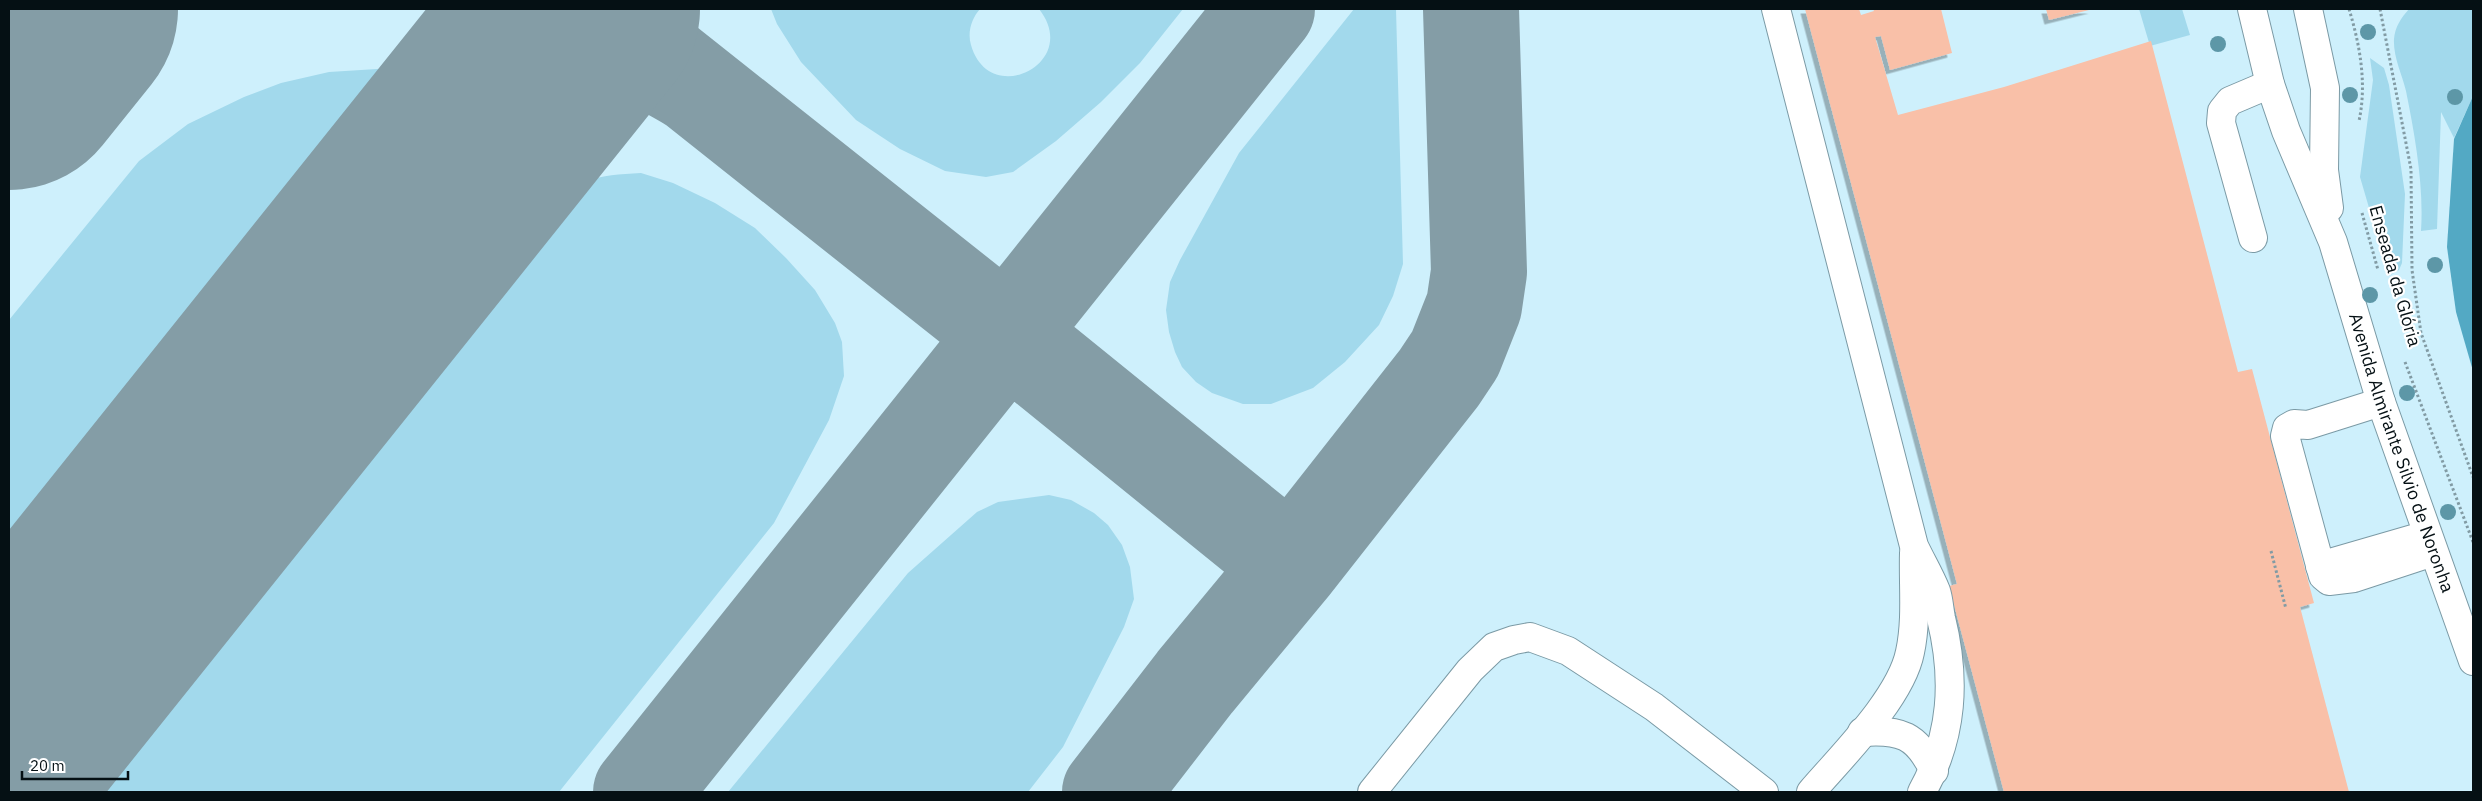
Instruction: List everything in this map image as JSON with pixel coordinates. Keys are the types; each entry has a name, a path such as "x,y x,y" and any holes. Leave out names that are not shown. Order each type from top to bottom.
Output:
{"street":[{"path":"1776,9 1914,546 1936,592 1951,664 1945,737 1928,782"},
{"name":"Avenida Almirante Silvio de Noronha","path":"2252,9 2270,84 2286,131 2333,242 2381,402 2473,661"},
{"name":"Avenida Almirante Silvio de Noronha","path":"2308,9 2325,88 2324,170 2333,242"},
{"path":"2253,238 2221,124 2222,111 2230,101 2270,84"},
{"path":"2381,402 2308,424 2294,424 2286,428 2285,436 2323,576 2329,581 2354,578 2430,544"},
{"path":"1811,792 1886,701 1910,654 1914,626 1914,546"},
{"path":"1372,792 1442,704 1494,647 1514,640 1530,638 1568,651 1654,707 1764,792"},
{"path":"1862,732 1880,731 1902,734 1920,747 1928,782"}],"path":[{"path":"2350,9 2357,34 2361,64 2362,106 2359,122"},
{"path":"2380,9 2411,169 2412,270 2421,332 2473,477"},
{"name":"Enseada da Glória","path":"2362,212 2380,278"},
{"name":"Enseada da Glória","path":"2402,354 2473,542"},
{"path":"2271,551 2286,609"}],"shaded area":[{"path":"771,9 980,9 971,26 971,45 981,64 995,74 1012,76 1028,71 1041,61 1049,46 1049,29 1039,9 1183,9 1140,63 1101,102 1056,141 1013,172 986,177 945,171 900,149 856,120 801,62 777,24"},
{"path":"1354,9 1396,9 1403,264 1393,296 1379,325 1345,362 1313,388 1271,404 1243,404 1212,393 1196,382 1182,367 1169,332 1166,310 1170,282 1180,260 1239,153"},
{"path":"2139,9 2182,9 2190,35 2150,46"},
{"path":"2409,9 2473,9 2473,96 2454,138 2441,112 2437,229 2421,231 2420,179 2415,143 2406,91 2394,46 2397,27"},
{"path":"2370,58 2384,68 2389,85 2405,194 2402,263 2399,270 2389,276 2360,177 2373,80"},
{"path":"393,68 396,72 9,557 9,320 139,161 188,124 244,97 281,83 329,72"},
{"path":"2473,96 2473,371 2456,312 2447,247 2454,139"},
{"path":"641,173 673,183 715,203 755,228 786,258 815,290 835,323 842,342 844,376 829,420 774,523 559,792 80,792 542,211 576,185 599,177"},
{"path":"1049,495 1071,500 1094,513 1108,525 1122,545 1130,567 1134,599 1124,627 1063,747 1028,792 728,792 908,573 977,512 998,502"}],"building":[{"path":"1805,9 1859,9 1861,15 1874,11 1873,9 1941,9 1952,53 1890,70 1881,36 1875,37 1898,115 2004,87 2151,41 2238,372 2252,369 2314,603 2300,607 2349,792 2004,792 1949,586 1957,584"},
{"path":"2046,9 2093,9 2049,20"}],"taxiway":[{"path":"597,9 1007,334 1292,565"},
{"path":"641,792 1267,9"},
{"path":"1110,792 1195,682 1292,565 1439,378 1455,354 1474,306 1479,272 1471,9"},
{"path":"499,111 553,75 590,61 610,58 631,59 654,65 691,84"}],"runway":[{"path":"9,70 58,9"},
{"path":"9,722 580,9"}]}
